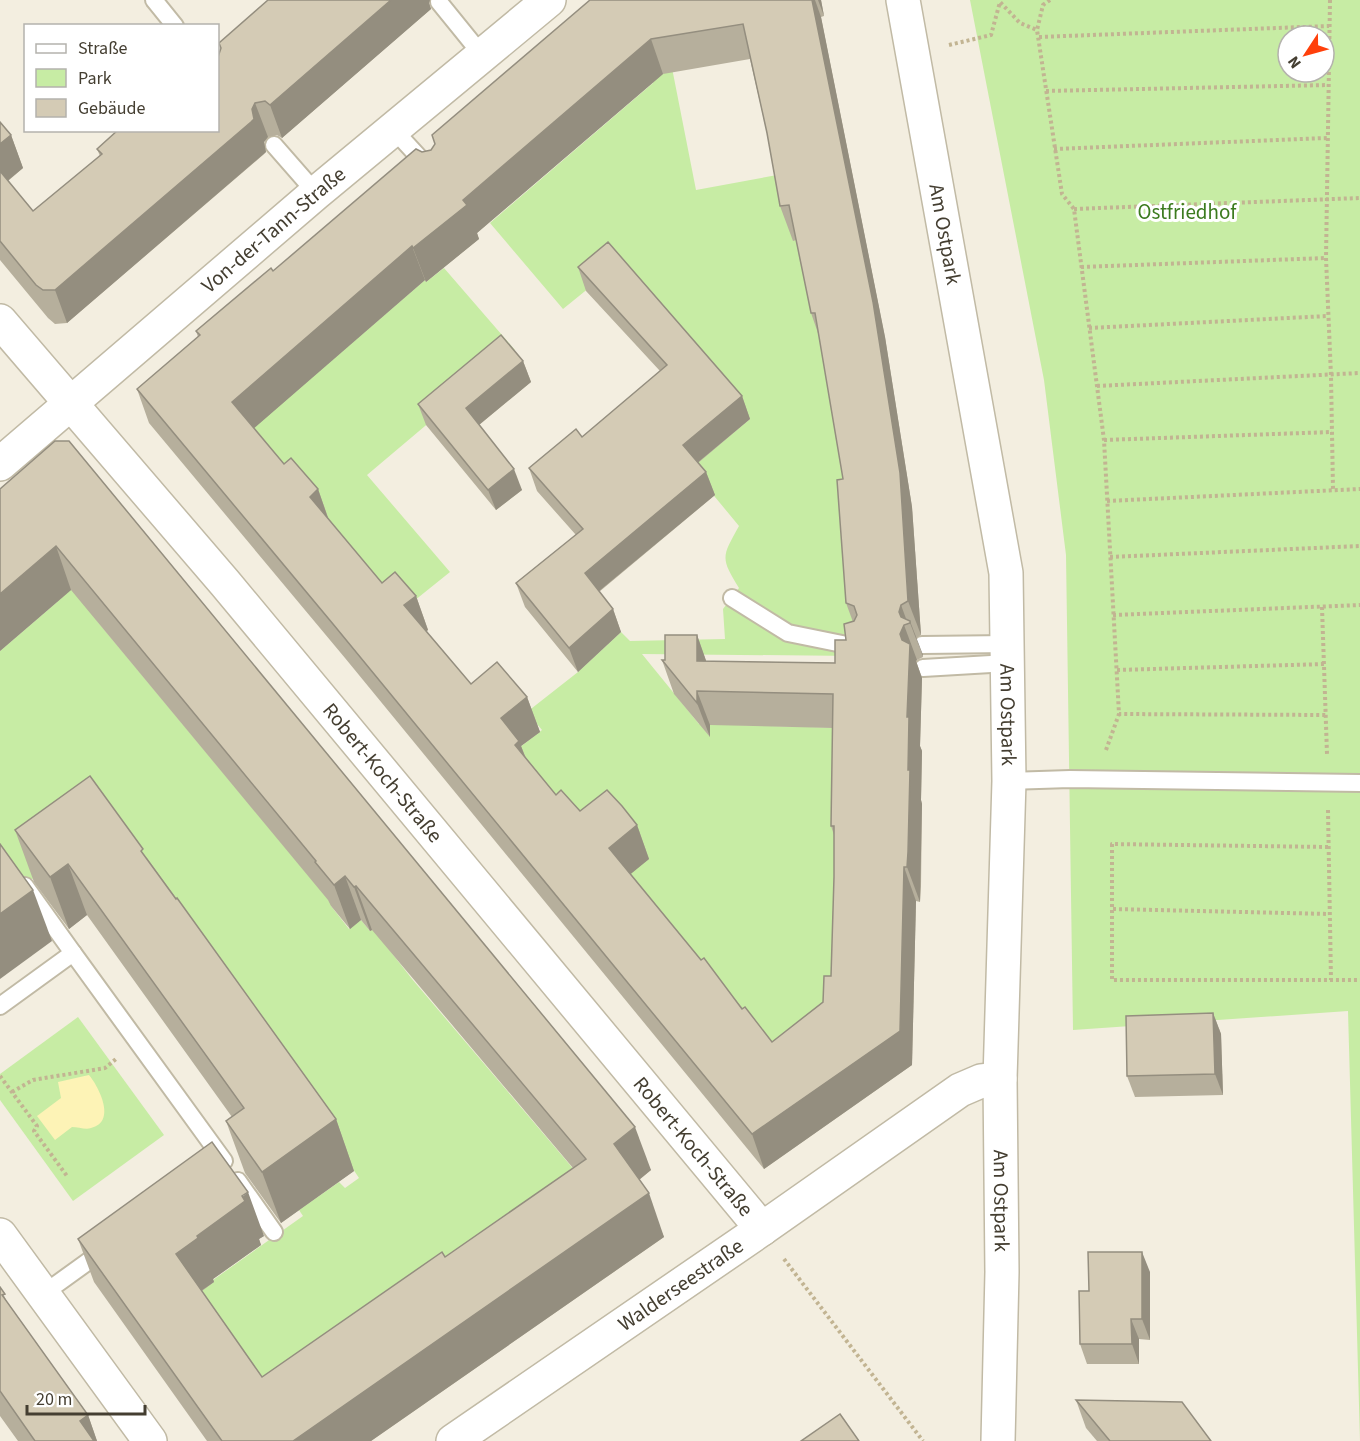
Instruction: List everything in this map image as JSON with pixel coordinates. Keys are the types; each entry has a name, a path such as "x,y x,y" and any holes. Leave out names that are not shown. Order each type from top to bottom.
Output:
{"street":[{"name":"Von-der-Tann-Straße","path":"0,464 316,193 549,0"},
{"name":"Am Ostpark","path":"903,0 1006,573 1009,781 1000,1079 1002,1272 998,1441"},
{"name":"Robert-Koch-Straße","path":"0,321 233,592 771,1241"},
{"name":"Walderseestraße","path":"453,1441 771,1241 960,1090 981,1081 1000,1079"},
{"path":"0,1236 150,1441"}],"lane":[{"path":"154,0 173,24"},
{"path":"439,2 482,56"},
{"path":"393,129 437,176"},
{"path":"274,145 316,193"},
{"path":"732,598 788,633 860,648"},
{"path":"922,645 1008,654"},
{"path":"923,668 1008,654"},
{"path":"1009,781 1360,783"},
{"path":"23,884 139,1043 220,1166 274,1232"},
{"path":"0,1006 73,953"},
{"path":"43,1294 120,1239"}],"path":[{"path":"1050,0 1043,5 1037,30 1062,194 1074,209 1104,440 1119,714 1096,780"},
{"path":"1329,24 1330,0"},
{"path":"914,53 991,35 1000,2 1020,23 1037,30"},
{"path":"1039,38 1276,28"},
{"path":"1046,91 1328,85 1326,258 1333,489"},
{"path":"1054,149 1327,138"},
{"path":"1074,209 1360,198"},
{"path":"1081,267 1326,258"},
{"path":"1089,328 1328,316"},
{"path":"1097,386 1360,373"},
{"path":"1104,440 1332,432"},
{"path":"1107,501 1360,489"},
{"path":"1110,557 1360,546"},
{"path":"1113,615 1360,605"},
{"path":"1322,607 1327,715 1331,980"},
{"path":"1117,670 1325,664"},
{"path":"1119,714 1327,715"},
{"path":"1328,847 1112,844 1112,980 1360,980"},
{"path":"1113,909 1329,914"},
{"path":"12,1092 33,1080 105,1068 139,1043"},
{"path":"0,1076 36,1126 34,1131 67,1176"},
{"path":"771,1241 923,1441"}],"green space":[{"name":"Ostfriedhof","path":"970,0 1360,0 1360,1441 1348,1011 1073,1030 1066,555 1044,380"},
{"path":"672,68 696,190 788,173 793,240 802,240 841,431 856,656 642,654 699,724 846,728 852,933 799,1072 547,804 520,747 542,730 527,712 578,672 621,632 630,641 725,639 723,609 739,588 726,563 726,557 729,544 739,526 691,468 750,419 616,266 563,309 490,223 653,83 649,77"},
{"path":"444,268 515,350 367,475 450,572 394,617 236,423 295,392 425,280 426,282"},
{"path":"71,571 97,621 332,904 331,906 349,929 361,920 370,931 373,929 412,979 587,1185 300,1414 187,1305 213,1280 303,1216 299,1210 339,1182 345,1188 359,1178 343,1154 53,868 0,896 0,651 57,602"},
{"path":"78,1017 164,1135 73,1201 0,1100 0,1074"}],"sand":[{"path":"89,1075 104,1104 103,1119 89,1129 72,1127 55,1140 37,1116 61,1098 58,1082"}],"building":[{"path":"268,0 391,0 270,105 265,101 255,103 252,109 254,119 251,122 55,290 43,290 36,285 0,241 0,171 33,211 102,154 97,149 116,132 219,132 219,54 221,48 219,43"},
{"path":"590,0 812,0 873,302 900,473 908,601 901,605 899,612 901,617 910,621 904,625 900,634 902,640 910,644 907,717 909,717 908,770 910,770 908,852 907,867 904,867 900,1031 752,1134 137,389 200,335 196,331 271,268 273,271 416,149 422,152 431,150 435,144 432,135","holes":["743,24 767,133 780,206 789,205 811,313 815,313 843,479 837,480 846,603 854,606 857,615 854,621 844,624 846,640 835,640 835,663 697,661 697,635 665,635 665,660 662,660 697,703 697,691 833,694 831,826 834,826 834,877 831,976 824,976 823,1002 772,1042 745,1007 742,1009 704,958 701,960 609,848 637,825 622,806 607,790 580,811 561,790 556,795 515,745 519,741 501,718 527,697 497,662 471,684 404,605 416,596 395,572 382,583 310,497 318,489 291,458 284,464 232,402 412,246 413,248 467,205 463,200 651,39"]},
{"path":"0,122 11,135 0,144"},
{"path":"608,242 742,396 683,445 706,472 585,573 613,609 569,648 516,583 583,529 529,468 576,429 582,437 667,365 578,267"},
{"path":"501,335 523,361 466,408 514,469 488,490 418,404"},
{"path":"55,441 69,441 635,1127 614,1144 649,1193 293,1441 222,1441 78,1239 212,1142 248,1192 242,1196 245,1201 176,1254 262,1377 442,1252 445,1257 586,1159 356,886 354,887 345,876 334,885 56,546 0,594 0,489"},
{"path":"90,776 143,849 141,851 336,1119 262,1172 226,1121 244,1108 68,864 50,877 15,830"},
{"path":"0,844 33,890 0,914"},
{"path":"1213,1013 1215,1074 1127,1076 1126,1016"},
{"path":"1088,1252 1142,1252 1142,1319 1131,1319 1132,1344 1080,1344 1079,1291 1089,1291"},
{"path":"0,1287 5,1294 2,1295 88,1415 80,1421 94,1441 35,1441 0,1391"},
{"path":"1076,1400 1182,1402 1211,1441 1110,1441"},
{"path":"840,1414 859,1441 801,1441"}]}
